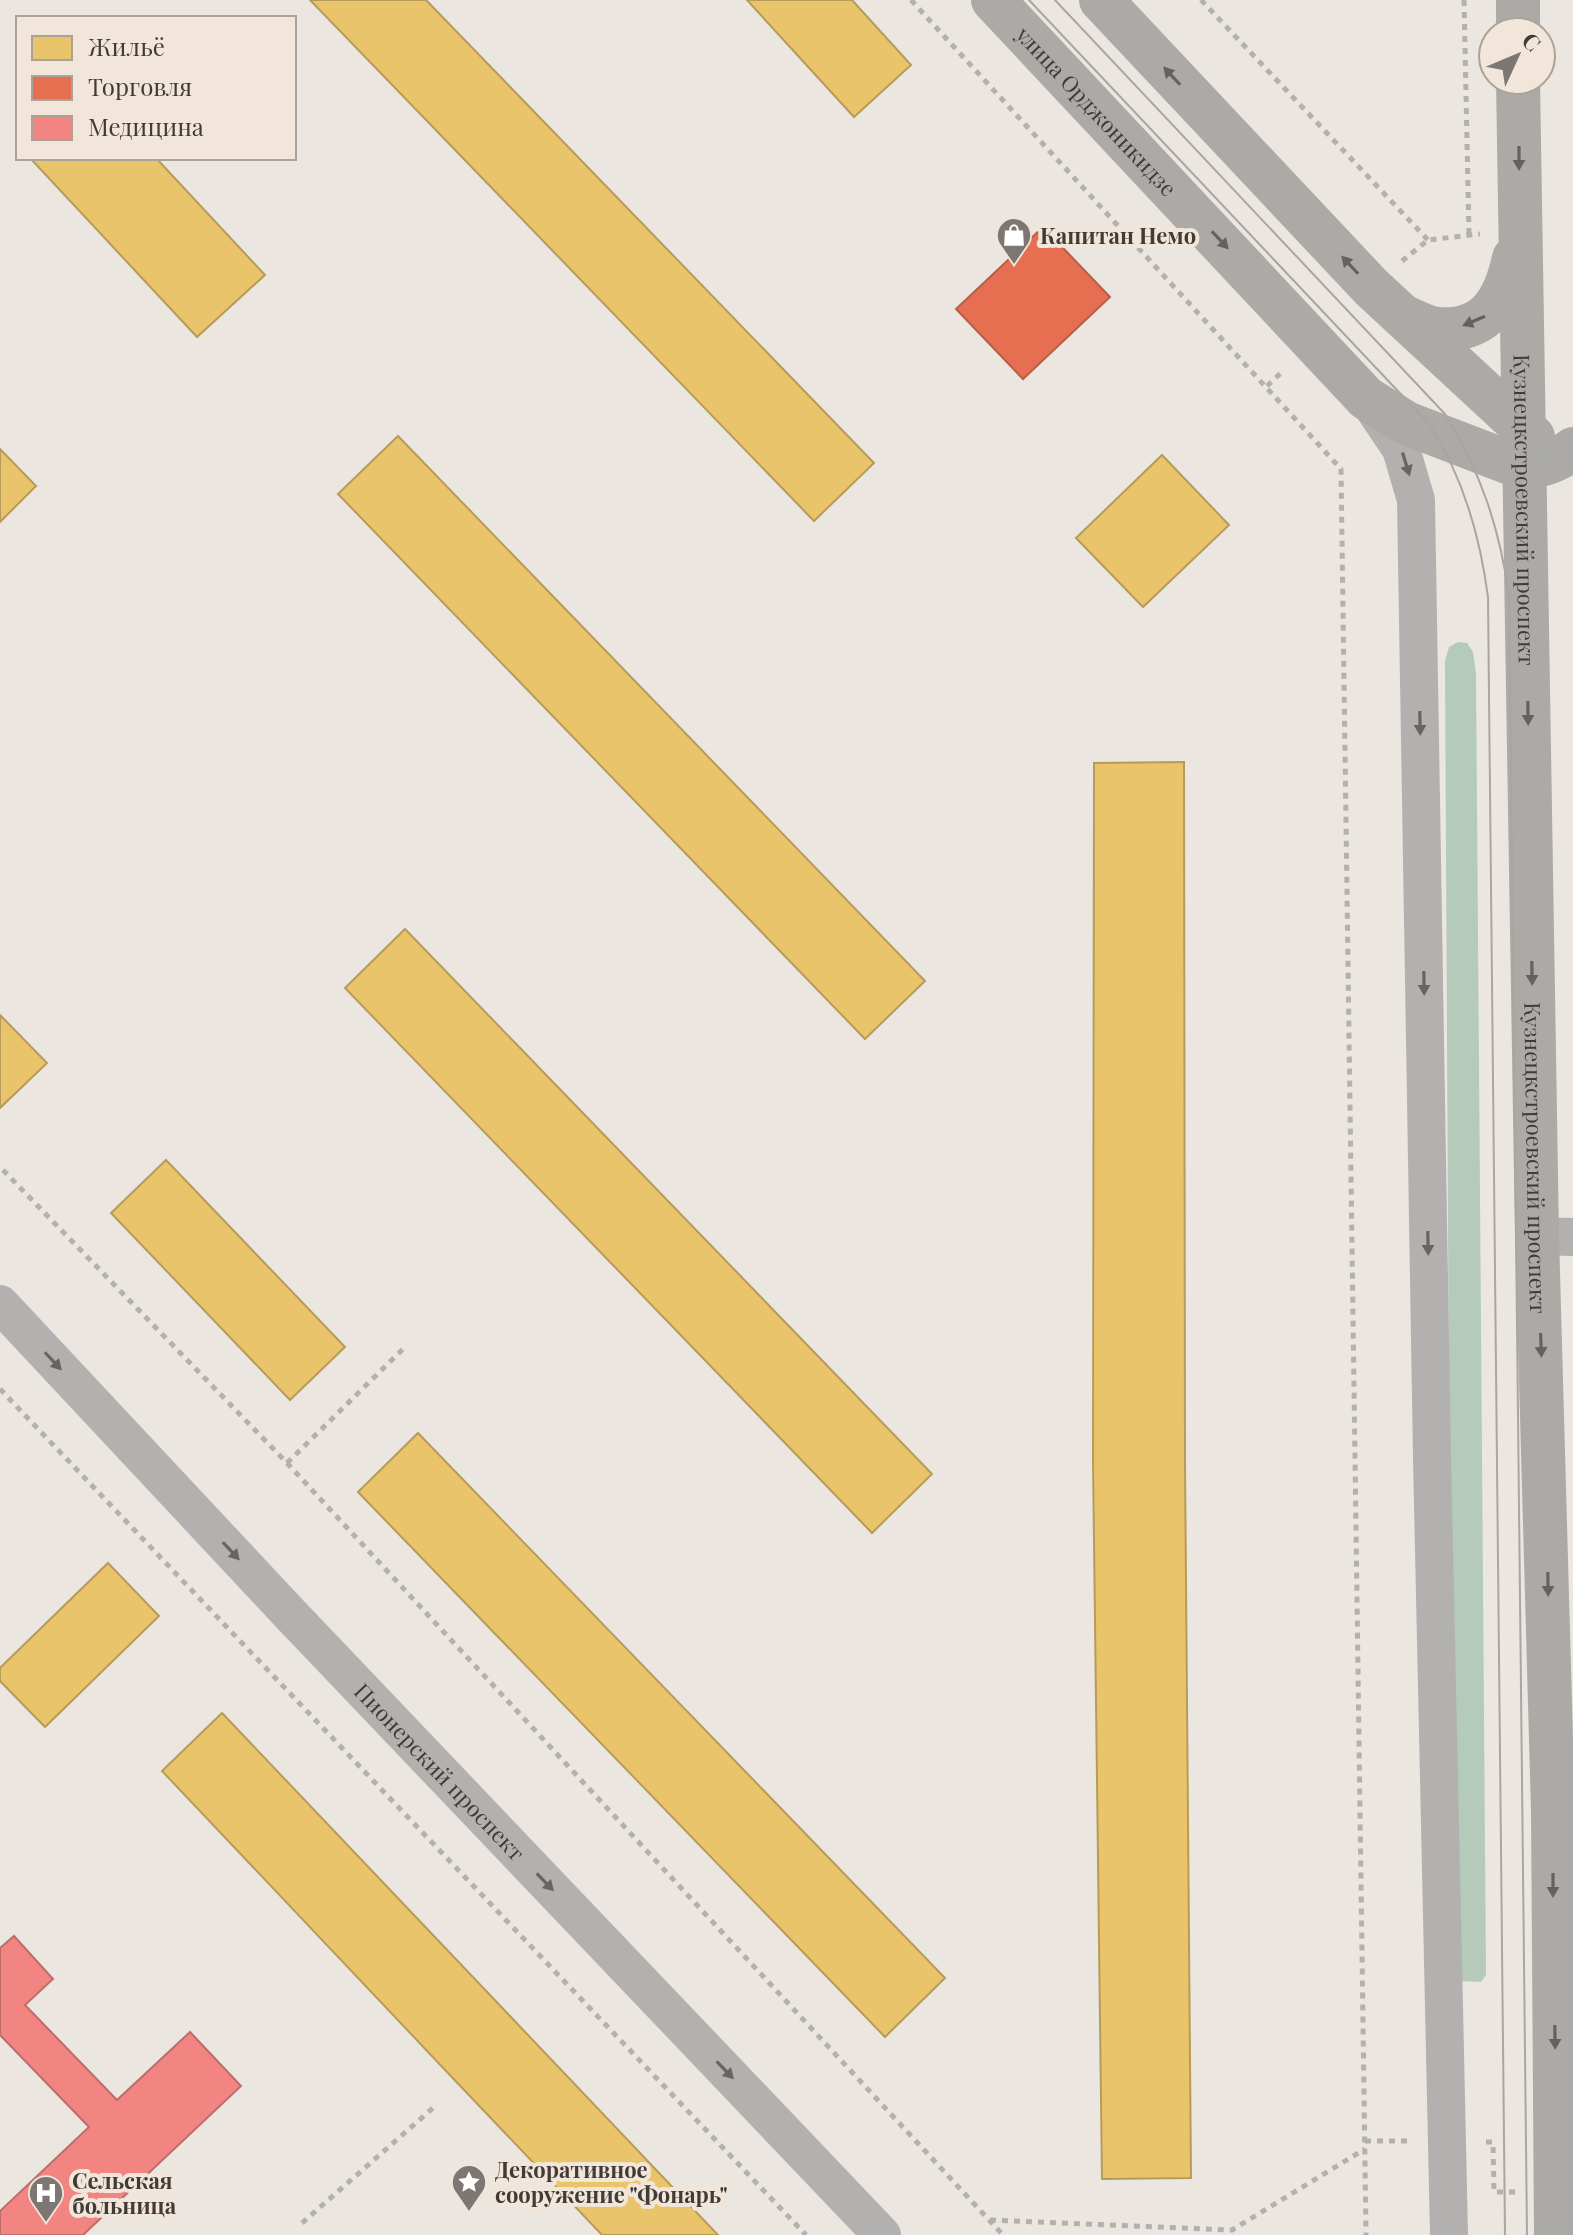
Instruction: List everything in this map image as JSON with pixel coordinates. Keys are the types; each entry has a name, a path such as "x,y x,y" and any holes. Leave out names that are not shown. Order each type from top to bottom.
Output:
{"main road":[{"name":"улица Орджоникидзе","path":"993,0 1366,398 1406,423 1451,441 1556,466"},
{"path":"1101,0 1371,287 1522,425"},
{"name":"Кузнецкстроевский проспект","path":"1518,96 1522,425 1556,466 1525,551 1555,1236 1553,1811 1556,2235"},
{"path":"1407,318 1434,329 1454,328 1488,315 1508,287 1519,232"},
{"path":"1451,441 1497,499 1525,551"}],"street":[{"path":"1366,398 1401,449 1416,500 1449,2235"},
{"name":"Пионерский проспект","path":"0,1304 882,2235"}],"path":[{"path":"911,0 1341,469 1366,2235"},
{"path":"1201,0 1428,240"},
{"path":"1464,0 1469,235"},
{"path":"3,1170 287,1463 1003,2235"},
{"path":"287,1463 405,1347"},
{"path":"0,1389 806,2235"},
{"path":"302,2223 433,2108"},
{"path":"989,2220 1232,2230 1365,2149"}],"green space":[{"path":"1458,642 1467,643 1473,652 1476,674 1486,1975 1481,1982 1458,1981 1452,1976 1445,661 1449,647"}],"building: Жильё":[{"path":"310,0 426,0 874,463 814,521"},
{"path":"747,0 852,0 911,65 854,117"},
{"path":"32,160 158,160 265,275 197,337"},
{"path":"398,436 925,981 865,1039 338,494"},
{"path":"0,449 36,486 0,522"},
{"path":"1162,455 1229,525 1143,607 1076,538"},
{"path":"1184,762 1185,1463 1191,2178 1102,2179 1093,1461 1094,763"},
{"path":"405,929 932,1474 872,1533 345,988"},
{"path":"0,1015 47,1063 0,1108"},
{"path":"166,1160 345,1347 290,1400 111,1213"},
{"path":"418,1433 945,1978 885,2037 358,1492"},
{"path":"108,1563 159,1616 45,1727 0,1681 0,1668"},
{"path":"222,1713 718,2235 602,2235 447,2072 162,1771"}],"building: Торговля":[{"path":"1043,227 1110,297 1023,379 956,309"}],"building: Медицина":[{"path":"14,1936 53,1979 25,2005 117,2100 190,2032 241,2086 83,2235 0,2235 0,2211 89,2127 0,2035 0,1948"}],"tram line":[{"path":"1029,0 1429,424 1460,486 1480,552 1488,597 1505,2235"},
{"path":"1055,0 1445,414 1469,457 1487,501 1500,546 1509,595 1527,2235"}],"place":[{"name":"Капитан Немо","path":"1014,266"},
{"name":"Декоративное сооружение \"Фонарь\"","path":"469,2213"},
{"name":"Сельская больница","path":"46,2224"}]}
